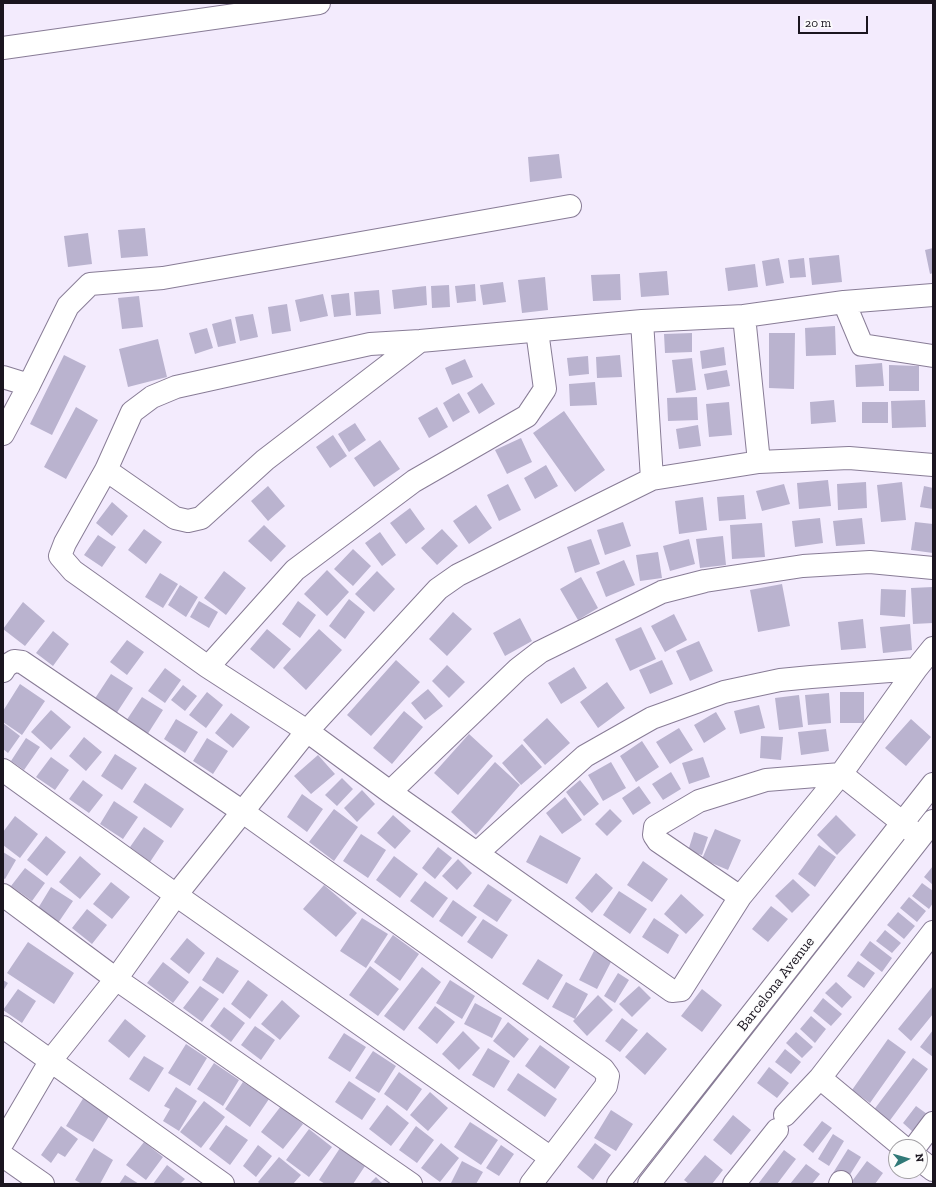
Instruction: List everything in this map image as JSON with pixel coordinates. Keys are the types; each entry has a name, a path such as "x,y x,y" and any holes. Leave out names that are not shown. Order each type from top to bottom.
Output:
{"street":[{"path":"3,48 319,3"},
{"path":"3,434 68,306 90,284 163,278 570,206"},
{"path":"933,295 844,302 744,316 642,321 420,341 370,344 176,387 152,397 132,412 106,470 65,543 60,556 73,571 208,667 307,731 390,792 672,991 681,990 740,897 841,774 916,669 933,648"},
{"path":"844,302 862,345 933,356"},
{"path":"744,316 759,462"},
{"path":"642,321 652,479"},
{"path":"208,667 295,570 414,481 527,416 546,389 537,331"},
{"path":"106,470 175,518 188,522 201,518 265,460 420,341"},
{"path":"3,377 29,385"},
{"path":"3,1142 51,1060 116,978 176,895 307,731 438,589 458,575 652,479 759,462 849,458 933,464"},
{"path":"390,792 518,669 540,652 662,592 705,581 803,566 870,562 933,568"},
{"path":"3,671 6,666 14,661 22,662 243,812 603,1068 608,1076 606,1086 532,1184"},
{"path":"477,853 585,756 652,718 724,692 780,680 916,669"},
{"path":"3,770 176,895 551,1158"},
{"path":"740,897 658,841 654,835 655,827 699,801 766,780 841,774 920,838"},
{"name":"Barcelona Avenue","path":"618,1184 933,784"},
{"name":"Barcelona Avenue","path":"649,1184 933,821"},
{"path":"3,895 116,978 412,1184"},
{"path":"734,1184 781,1123 820,1078 933,932"},
{"path":"3,1027 223,1184"},
{"path":"820,1078 893,1139"},
{"path":"921,1139 933,1123"},
{"path":"3,1156 43,1184"}],"building":[{"path":"559,154 562,178 530,182 528,157"},
{"path":"145,228 148,256 121,258 118,230"},
{"path":"88,233 92,264 68,267 64,236"},
{"path":"933,248 933,273 930,274 925,250"},
{"path":"839,255 842,282 812,285 809,258"},
{"path":"779,258 784,283 766,286 762,261"},
{"path":"804,258 806,277 790,278 788,260"},
{"path":"755,264 758,287 728,291 725,268"},
{"path":"667,271 669,295 641,297 639,273"},
{"path":"620,274 621,300 593,301 591,275"},
{"path":"545,277 548,310 522,313 518,280"},
{"path":"503,282 506,302 483,305 480,285"},
{"path":"475,284 476,301 457,303 455,286"},
{"path":"449,285 450,307 432,308 431,286"},
{"path":"426,286 427,305 394,309 392,290"},
{"path":"379,290 381,314 356,316 354,292"},
{"path":"349,293 351,315 334,317 331,295"},
{"path":"323,294 328,316 300,322 295,300"},
{"path":"139,296 143,327 122,329 118,298"},
{"path":"287,304 291,331 272,334 268,307"},
{"path":"253,314 258,337 240,341 235,317"},
{"path":"231,319 236,343 218,347 212,324"},
{"path":"835,326 836,355 806,356 805,328"},
{"path":"207,328 213,348 195,354 189,333"},
{"path":"692,333 692,352 665,353 664,334"},
{"path":"769,333 795,333 794,389 769,388"},
{"path":"158,339 167,377 128,387 119,349"},
{"path":"724,347 726,365 702,369 700,351"},
{"path":"64,355 86,366 52,435 30,424"},
{"path":"620,355 622,377 597,378 596,357"},
{"path":"588,356 589,374 569,376 567,358"},
{"path":"692,358 696,390 676,393 672,360"},
{"path":"465,359 473,377 452,385 445,368"},
{"path":"882,363 884,386 856,387 855,365"},
{"path":"889,365 919,366 919,391 889,391"},
{"path":"727,370 730,386 707,390 704,374"},
{"path":"595,382 597,405 570,406 569,384"},
{"path":"482,383 495,404 479,414 467,393"},
{"path":"459,393 470,412 453,422 443,403"},
{"path":"697,397 698,420 668,421 667,398"},
{"path":"834,400 836,422 811,424 810,402"},
{"path":"925,400 926,427 892,428 891,401"},
{"path":"729,402 732,435 709,437 706,404"},
{"path":"862,402 888,402 888,423 862,423"},
{"path":"76,407 98,420 66,479 44,467"},
{"path":"437,407 448,427 429,438 418,418"},
{"path":"564,411 605,470 575,492 533,433"},
{"path":"355,423 366,440 349,452 338,434"},
{"path":"698,425 701,446 679,449 676,429"},
{"path":"333,435 347,456 330,468 316,447"},
{"path":"521,438 532,462 507,474 495,450"},
{"path":"380,440 400,469 374,487 354,458"},
{"path":"546,465 558,486 535,499 524,478"},
{"path":"828,480 831,506 799,509 797,483"},
{"path":"866,482 867,508 838,510 837,484"},
{"path":"902,482 906,520 881,522 877,485"},
{"path":"508,484 521,510 499,521 487,495"},
{"path":"784,484 790,504 762,511 756,491"},
{"path":"268,486 285,506 268,521 251,501"},
{"path":"924,486 933,488 933,509 920,507"},
{"path":"744,495 746,519 719,521 717,497"},
{"path":"703,497 707,530 679,534 675,501"},
{"path":"112,502 128,516 112,536 96,523"},
{"path":"476,505 492,528 469,544 453,521"},
{"path":"410,508 425,529 406,544 390,523"},
{"path":"820,518 823,543 795,547 792,521"},
{"path":"862,518 865,544 836,546 833,521"},
{"path":"623,522 631,546 605,555 597,530"},
{"path":"915,522 933,524 933,553 911,550"},
{"path":"762,523 765,557 732,559 730,525"},
{"path":"264,525 286,546 271,562 248,541"},
{"path":"144,529 162,542 146,564 128,550"},
{"path":"442,529 458,546 437,565 421,548"},
{"path":"380,532 396,555 382,566 365,543"},
{"path":"98,535 116,547 102,567 84,555"},
{"path":"723,536 726,565 700,568 696,539"},
{"path":"591,539 600,564 575,573 567,547"},
{"path":"689,539 695,564 670,571 663,546"},
{"path":"353,549 371,566 353,586 334,569"},
{"path":"658,552 662,578 640,581 636,555"},
{"path":"624,560 635,585 606,597 596,572"},
{"path":"327,570 349,592 327,616 304,594"},
{"path":"224,571 246,588 226,615 204,598"},
{"path":"377,571 395,589 374,612 355,594"},
{"path":"160,573 178,584 163,608 145,597"},
{"path":"581,577 598,608 578,620 560,589"},
{"path":"782,584 790,626 758,632 750,590"},
{"path":"180,585 198,597 186,617 168,605"},
{"path":"933,587 933,623 913,624 911,588"},
{"path":"881,589 906,590 905,617 880,615"},
{"path":"349,599 365,612 345,639 329,626"},
{"path":"199,601 218,612 209,628 190,617"},
{"path":"298,601 316,615 300,638 282,624"},
{"path":"23,602 45,621 25,646 3,629"},
{"path":"453,612 472,629 447,656 429,639"},
{"path":"674,614 687,640 665,652 651,626"},
{"path":"520,618 532,641 505,656 493,633"},
{"path":"863,619 866,648 841,650 838,622"},
{"path":"910,624 912,650 883,653 880,627"},
{"path":"641,627 656,659 630,671 615,639"},
{"path":"267,629 291,649 274,669 250,649"},
{"path":"319,629 342,650 306,690 283,668"},
{"path":"53,631 69,644 53,666 36,653"},
{"path":"127,640 144,652 127,675 110,662"},
{"path":"699,641 713,671 690,681 676,651"},
{"path":"396,660 420,682 371,736 347,715"},
{"path":"662,660 673,684 650,694 639,670"},
{"path":"447,665 465,682 449,698 432,681"},
{"path":"574,667 587,688 561,704 548,683"},
{"path":"165,668 181,680 165,703 148,691"},
{"path":"111,674 133,688 114,717 92,703"},
{"path":"607,682 625,708 598,728 580,702"},
{"path":"20,684 45,701 22,735 3,722 3,711"},
{"path":"183,685 197,696 185,711 171,700"},
{"path":"428,689 443,706 425,720 411,703"},
{"path":"207,692 223,705 206,728 189,715"},
{"path":"840,692 864,692 864,723 840,723"},
{"path":"829,693 831,723 808,725 805,695"},
{"path":"799,695 803,727 779,730 775,698"},
{"path":"142,697 163,710 147,735 126,721"},
{"path":"759,705 765,728 740,734 734,711"},
{"path":"51,710 71,727 51,750 31,732"},
{"path":"404,711 423,727 392,764 373,748"},
{"path":"716,712 726,729 704,743 694,725"},
{"path":"231,713 250,727 233,748 215,733"},
{"path":"547,718 570,743 545,765 523,740"},
{"path":"176,719 198,732 185,753 164,739"},
{"path":"911,719 931,737 906,766 885,748"},
{"path":"3,723 20,736 8,753 3,749"},
{"path":"679,728 693,750 670,764 656,742"},
{"path":"826,729 829,751 801,755 798,732"},
{"path":"469,734 493,756 458,795 434,773"},
{"path":"761,736 783,737 781,760 760,758"},
{"path":"84,737 102,752 86,771 69,756"},
{"path":"26,738 40,747 24,770 11,761"},
{"path":"207,738 228,751 213,774 193,761"},
{"path":"642,741 659,767 636,782 620,756"},
{"path":"522,744 542,767 521,785 502,763"},
{"path":"115,754 137,768 122,790 101,776"},
{"path":"318,755 335,774 311,794 294,776"},
{"path":"51,757 69,770 55,790 36,777"},
{"path":"703,757 710,777 689,784 682,763"},
{"path":"495,762 520,785 476,835 451,812"},
{"path":"611,762 626,788 603,801 588,775"},
{"path":"671,772 681,789 663,800 652,784"},
{"path":"342,778 353,789 337,806 325,795"},
{"path":"83,780 103,795 89,813 69,799"},
{"path":"580,780 599,804 584,816 566,792"},
{"path":"145,783 184,809 171,828 133,802"},
{"path":"639,786 651,803 633,815 622,798"},
{"path":"362,790 375,804 357,822 344,808"},
{"path":"302,794 323,809 307,832 287,817"},
{"path":"565,797 582,820 562,834 546,813"},
{"path":"114,801 138,817 123,839 100,824"},
{"path":"334,809 358,827 334,861 309,842"},
{"path":"610,809 622,821 607,836 595,824"},
{"path":"393,815 411,831 395,849 377,833"},
{"path":"836,815 856,835 837,855 817,835"},
{"path":"15,816 38,834 20,858 3,845 3,832"},
{"path":"144,827 164,841 150,862 130,847"},
{"path":"715,829 741,840 728,870 702,859"},
{"path":"694,832 708,837 702,855 688,851"},
{"path":"361,834 386,850 368,878 343,861"},
{"path":"540,835 581,858 567,884 526,862"},
{"path":"46,836 66,852 47,876 27,860"},
{"path":"819,845 836,857 815,887 798,874"},
{"path":"438,847 452,858 435,879 422,868"},
{"path":"3,852 16,860 5,879 3,878"},
{"path":"80,856 101,874 80,899 59,882"},
{"path":"394,856 418,874 400,898 376,880"},
{"path":"458,859 472,873 457,890 442,876"},
{"path":"643,861 668,879 652,902 627,885"},
{"path":"933,866 933,885 924,877"},
{"path":"25,868 45,883 32,901 11,886"},
{"path":"596,873 613,888 592,913 575,898"},
{"path":"793,879 810,895 792,913 775,896"},
{"path":"425,881 448,898 433,918 410,901"},
{"path":"111,882 130,897 112,919 93,904"},
{"path":"922,883 933,891 933,903 929,909 912,896"},
{"path":"488,884 512,900 497,922 473,906"},
{"path":"324,885 357,913 336,937 303,909"},
{"path":"51,887 73,901 58,923 37,910"},
{"path":"619,891 647,909 630,934 603,915"},
{"path":"681,894 704,915 686,934 664,914"},
{"path":"909,897 926,911 917,922 900,908"},
{"path":"453,900 477,917 462,937 439,921"},
{"path":"771,906 788,919 768,942 752,929"},
{"path":"87,909 107,925 92,944 72,928"},
{"path":"898,912 915,926 904,939 887,925"},
{"path":"362,918 388,934 366,968 340,951"},
{"path":"654,918 679,935 668,954 642,937"},
{"path":"483,919 508,935 492,959 467,942"},
{"path":"885,930 901,943 892,953 876,941"},
{"path":"393,935 419,954 400,981 374,962"},
{"path":"187,938 205,953 189,974 170,959"},
{"path":"870,941 892,958 882,972 860,955"},
{"path":"28,942 74,973 54,1004 7,973"},
{"path":"594,951 612,960 597,989 579,980"},
{"path":"217,957 239,971 223,994 202,980"},
{"path":"538,959 563,975 548,1000 522,984"},
{"path":"858,961 875,973 864,988 847,976"},
{"path":"163,962 189,982 173,1003 147,983"},
{"path":"370,966 399,989 378,1016 349,995"},
{"path":"422,967 441,982 404,1031 384,1016"},
{"path":"618,973 629,980 615,1003 604,996"},
{"path":"3,980 8,983 3,991"},
{"path":"248,980 268,995 250,1019 231,1004"},
{"path":"450,980 475,996 462,1019 436,1003"},
{"path":"566,982 588,994 575,1019 552,1007"},
{"path":"836,982 852,997 842,1008 825,993"},
{"path":"200,986 219,999 202,1022 183,1008"},
{"path":"639,986 651,998 632,1017 619,1004"},
{"path":"933,986 933,1014 911,1041 898,1029"},
{"path":"18,989 36,1001 22,1023 3,1010"},
{"path":"702,989 722,1005 702,1032 681,1016"},
{"path":"598,995 613,1010 587,1036 573,1021"},
{"path":"823,998 842,1014 831,1026 813,1011"},
{"path":"282,1000 300,1016 280,1040 261,1024"},
{"path":"475,1003 502,1018 492,1038 464,1024"},
{"path":"435,1006 455,1022 437,1044 418,1028"},
{"path":"224,1007 245,1023 231,1042 210,1026"},
{"path":"811,1016 826,1029 815,1043 800,1029"},
{"path":"622,1018 638,1030 620,1052 605,1041"},
{"path":"125,1019 146,1036 129,1058 108,1041"},
{"path":"508,1022 529,1039 514,1058 493,1041"},
{"path":"255,1026 275,1040 261,1060 241,1045"},
{"path":"933,1030 933,1057 920,1047"},
{"path":"463,1031 480,1048 459,1070 442,1054"},
{"path":"647,1032 667,1049 645,1075 625,1057"},
{"path":"796,1032 813,1047 802,1058 786,1043"},
{"path":"344,1033 366,1047 350,1072 328,1058"},
{"path":"888,1039 906,1052 870,1103 852,1090"},
{"path":"186,1044 207,1058 190,1086 168,1073"},
{"path":"540,1045 570,1067 555,1089 525,1066"},
{"path":"488,1048 510,1061 494,1088 472,1075"},
{"path":"785,1049 801,1062 791,1074 775,1062"},
{"path":"373,1051 396,1066 379,1093 355,1078"},
{"path":"144,1056 164,1068 149,1092 129,1079"},
{"path":"913,1058 928,1069 888,1123 873,1111"},
{"path":"214,1063 239,1080 223,1106 197,1089"},
{"path":"769,1067 789,1083 777,1098 757,1083"},
{"path":"399,1072 422,1089 407,1111 384,1094"},
{"path":"518,1073 557,1099 545,1117 507,1090"},
{"path":"349,1081 376,1099 362,1120 335,1102"},
{"path":"243,1082 269,1099 250,1127 225,1109"},
{"path":"176,1087 197,1101 179,1131 163,1121 170,1109 164,1106"},
{"path":"430,1092 448,1108 428,1131 410,1115"},
{"path":"84,1097 111,1113 93,1142 66,1126"},
{"path":"204,1101 225,1117 201,1148 180,1132"},
{"path":"387,1105 409,1123 391,1146 369,1129"},
{"path":"281,1106 303,1124 283,1149 261,1132"},
{"path":"916,1106 927,1114 913,1132 903,1123"},
{"path":"611,1110 633,1124 616,1151 594,1138"},
{"path":"733,1115 751,1130 731,1155 713,1140"},
{"path":"822,1121 832,1128 813,1153 803,1145"},
{"path":"470,1122 498,1140 481,1165 454,1147"},
{"path":"226,1125 248,1140 230,1165 209,1149"},
{"path":"61,1126 78,1139 65,1157 58,1153 51,1163 41,1155"},
{"path":"416,1126 434,1140 417,1163 399,1150"},
{"path":"309,1129 332,1147 309,1177 286,1160"},
{"path":"833,1134 844,1141 829,1166 818,1159"},
{"path":"144,1142 163,1157 146,1180 126,1165"},
{"path":"441,1143 459,1158 440,1182 421,1168"},
{"path":"595,1143 611,1155 593,1180 577,1167"},
{"path":"258,1145 272,1156 256,1177 243,1166"},
{"path":"501,1145 514,1154 499,1176 486,1168"},
{"path":"94,1148 113,1160 100,1184 82,1184 75,1180"},
{"path":"340,1148 365,1166 353,1184 325,1184 319,1180"},
{"path":"848,1149 861,1157 846,1181 833,1173"},
{"path":"784,1150 796,1159 777,1184 758,1184"},
{"path":"705,1155 723,1170 712,1184 689,1184 684,1180"},
{"path":"279,1157 301,1175 293,1184 260,1184 258,1182"},
{"path":"462,1161 483,1172 476,1184 451,1183"},
{"path":"867,1161 883,1173 875,1184 850,1184"},
{"path":"806,1164 820,1174 812,1184 790,1184"},
{"path":"167,1165 185,1179 180,1184 153,1184"},
{"path":"125,1175 139,1184 119,1184"},
{"path":"376,1177 383,1184 369,1184"}]}
